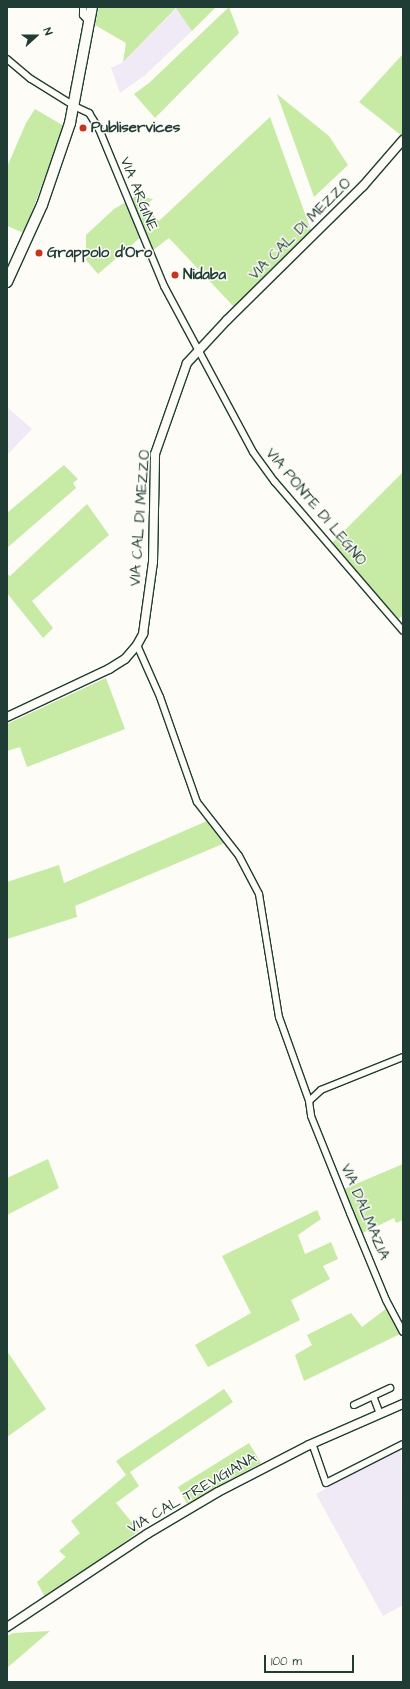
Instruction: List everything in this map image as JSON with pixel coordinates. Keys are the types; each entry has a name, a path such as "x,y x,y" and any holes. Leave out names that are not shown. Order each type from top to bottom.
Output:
{"main road":[{"path":"7,282 42,205 68,132 71,104 92,7"}],"street":[{"path":"83,7 83,15 89,22"},
{"path":"7,59 31,79 71,104"},
{"name":"VIA ARGINE","path":"71,104 89,113 99,129 164,286 199,349"},
{"name":"VIA CAL DI MEZZO","path":"7,718 110,669 125,659 137,646 143,634 151,576 156,454 187,364 199,349 363,186 403,140"},
{"name":"VIA PONTE DI LEGNO","path":"199,349 240,429 275,482 403,631"},
{"name":"VIA DALMAZIA","path":"137,646 160,697 197,802 239,856 260,901 280,1017 309,1101 311,1116 386,1300 403,1332"},
{"path":"309,1101 321,1090 403,1057"},
{"path":"354,1405 390,1388"},
{"path":"373,1396 380,1414"},
{"name":"VIA CAL TREVIGIANA","path":"7,1627 147,1534 218,1492 312,1444 403,1404"},
{"path":"312,1444 326,1483 403,1444"}],"shaded area":[{"path":"177,8 192,31 144,76 120,93 111,68 123,62"},
{"path":"7,407 32,429 7,455"},
{"path":"401,1448 403,1605 383,1616 316,1494"}],"green space":[{"path":"99,7 216,7 192,31 176,8 123,62 126,43 95,25"},
{"path":"229,7 239,33 155,118 134,94 149,83"},
{"path":"403,54 403,134 402,136 359,102"},
{"path":"277,94 329,136 348,165 314,197"},
{"path":"35,109 64,126 24,233 7,226 7,167 26,123"},
{"path":"270,117 312,233 235,308 169,238 148,254 142,236 98,274 86,260 86,235 114,209 136,196 153,199 145,206 159,221"},
{"path":"64,465 78,479 73,483 76,488 7,548 7,513"},
{"path":"402,473 403,615 395,623 329,546"},
{"path":"87,504 109,535 32,601 53,628 43,638 7,593 7,574 10,576"},
{"path":"106,678 125,729 27,767 20,747 7,751 7,724"},
{"path":"207,821 225,843 75,906 77,917 7,939 7,882 59,865 64,883"},
{"path":"48,1159 59,1188 7,1215 7,1178"},
{"path":"403,1164 403,1220 396,1223 394,1218 363,1233 344,1189"},
{"path":"317,1210 321,1219 298,1235 305,1254 331,1242 338,1259 323,1266 330,1279 291,1300 300,1320 208,1367 195,1345 251,1313 222,1256"},
{"path":"387,1308 402,1333 304,1381 295,1355 312,1345 307,1335 351,1313 362,1327"},
{"path":"7,1351 46,1409 7,1437"},
{"path":"224,1389 233,1402 130,1472 139,1486 116,1503 139,1531 47,1601 37,1582 66,1557 59,1551 80,1533 71,1521 126,1475 116,1461"},
{"path":"249,1443 261,1463 187,1504 178,1487"},
{"path":"50,1631 7,1668 7,1636 13,1633"}],"place":[{"name":"Publiservices","path":"83,128"},
{"name":"Grappolo d'Oro","path":"39,253"},
{"name":"Nidaba","path":"175,275"}]}
